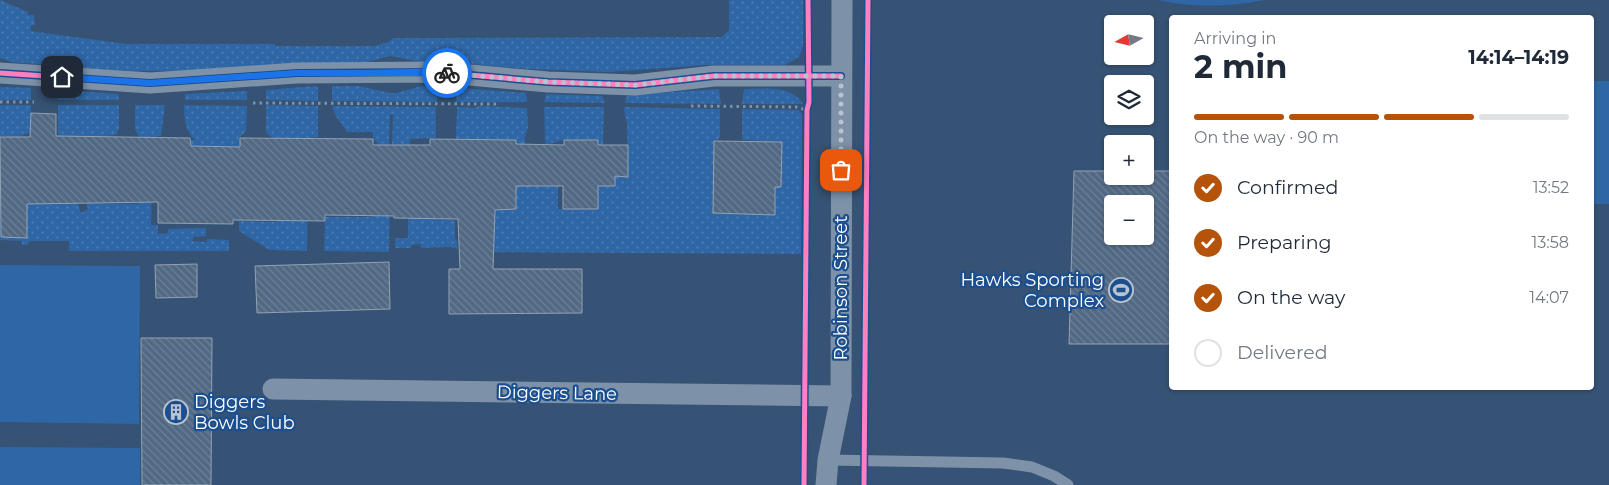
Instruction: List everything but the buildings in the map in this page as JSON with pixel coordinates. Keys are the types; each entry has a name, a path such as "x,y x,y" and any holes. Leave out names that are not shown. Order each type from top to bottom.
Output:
{"street":[{"name":"Robinson Street","path":"826,485 828,460 841,396 842,0"},
{"path":"0,73 150,83 297,73 436,72 548,82 635,85 714,76 841,76"},
{"name":"Diggers Lane","path":"273,389 841,396"}],"lane":[{"path":"828,460 1003,463 1032,467 1054,476 1068,485"}],"path":[{"path":"806,120 809,102 809,76"},
{"path":"0,102 36,102"},
{"path":"248,103 505,104"},
{"path":"684,106 796,107 807,110"}],"shaded area":[{"path":"0,0 28,12 28,15 34,15 35,25 31,26 31,31 126,44 375,46 388,42 393,38 722,37 729,30 729,0 803,0 803,46 799,57 785,65 706,65 608,72 422,62 390,56 367,62 258,68 175,71 114,70 11,62 0,58"},
{"path":"1157,0 1265,0 1211,6"},
{"path":"1594,81 1609,81 1609,204 1594,204"},
{"path":"316,86 318,88 318,101 266,100 266,90"},
{"path":"332,86 359,86 390,93 422,86 435,87 437,90 437,102 332,101"},
{"path":"0,87 31,88 31,100 0,100"},
{"path":"768,88 784,90 792,93 803,104 742,104 744,89"},
{"path":"457,89 526,93 527,102 456,102"},
{"path":"719,89 721,104 625,103 627,95"},
{"path":"58,90 118,94 119,100 58,100"},
{"path":"247,91 247,100 185,100 185,94"},
{"path":"546,94 602,96 605,103 544,102"},
{"path":"0,105 31,105 31,132 19,137 0,136"},
{"path":"58,105 119,105 119,129 116,135 78,136 77,202 81,213 88,209 86,203 139,204 137,202 139,137 135,129 135,105 165,105 161,136 157,136 153,141 151,225 158,225 158,234 168,233 168,229 206,228 206,236 194,237 192,241 207,242 207,239 229,240 229,251 69,251 69,241 30,241 27,245 22,245 22,241 0,240 0,223 25,204 58,143"},
{"path":"184,105 247,106 246,131 240,137 239,155 190,146 190,140 195,140 187,128"},
{"path":"266,105 318,106 318,137 308,138 307,251 269,250 239,231 239,221 276,222 271,151 272,137 266,133"},
{"path":"332,106 436,107 436,138 410,139 410,145 392,147 393,115 390,115 389,150 377,150 377,142 373,139 373,132 347,132 335,115"},
{"path":"479,106 527,108 528,127 525,145 516,144 515,140 481,140 494,210 516,209 516,186 558,146 558,209 598,209 598,186 615,186 615,176 628,176 627,123 624,107 720,109 720,137 718,140 714,140 713,213 774,215 775,187 781,187 782,142 743,140 742,109 799,110 802,115 801,254 475,252 456,137 457,107 475,108"},
{"path":"544,107 604,107 603,145 598,145 598,140 564,140 545,145"},
{"path":"390,194 389,252 324,251 325,217 373,217 373,213"},
{"path":"408,218 455,220 457,249 450,247 421,248 420,244 412,245 411,248 395,248 395,238 408,238"},
{"path":"0,265 140,266 139,424 0,422"},
{"path":"0,447 140,448 140,485 0,485"}],"cycle path":[{"path":"804,485 807,110 809,102 808,0"},
{"path":"864,485 868,0"},
{"path":"0,73 150,83 297,73 436,72 548,82 635,85 714,76 841,76"}],"way so far":[{"path":"447,73 548,82 635,85 714,76 841,76 841,170"}],"place":[{"name":"Hawks Sporting Complex","path":"1121,290"},
{"name":"Diggers Bowls Club","path":"176,412"}],"route":[{"path":"62,77 150,83 297,73 447,73"}]}
